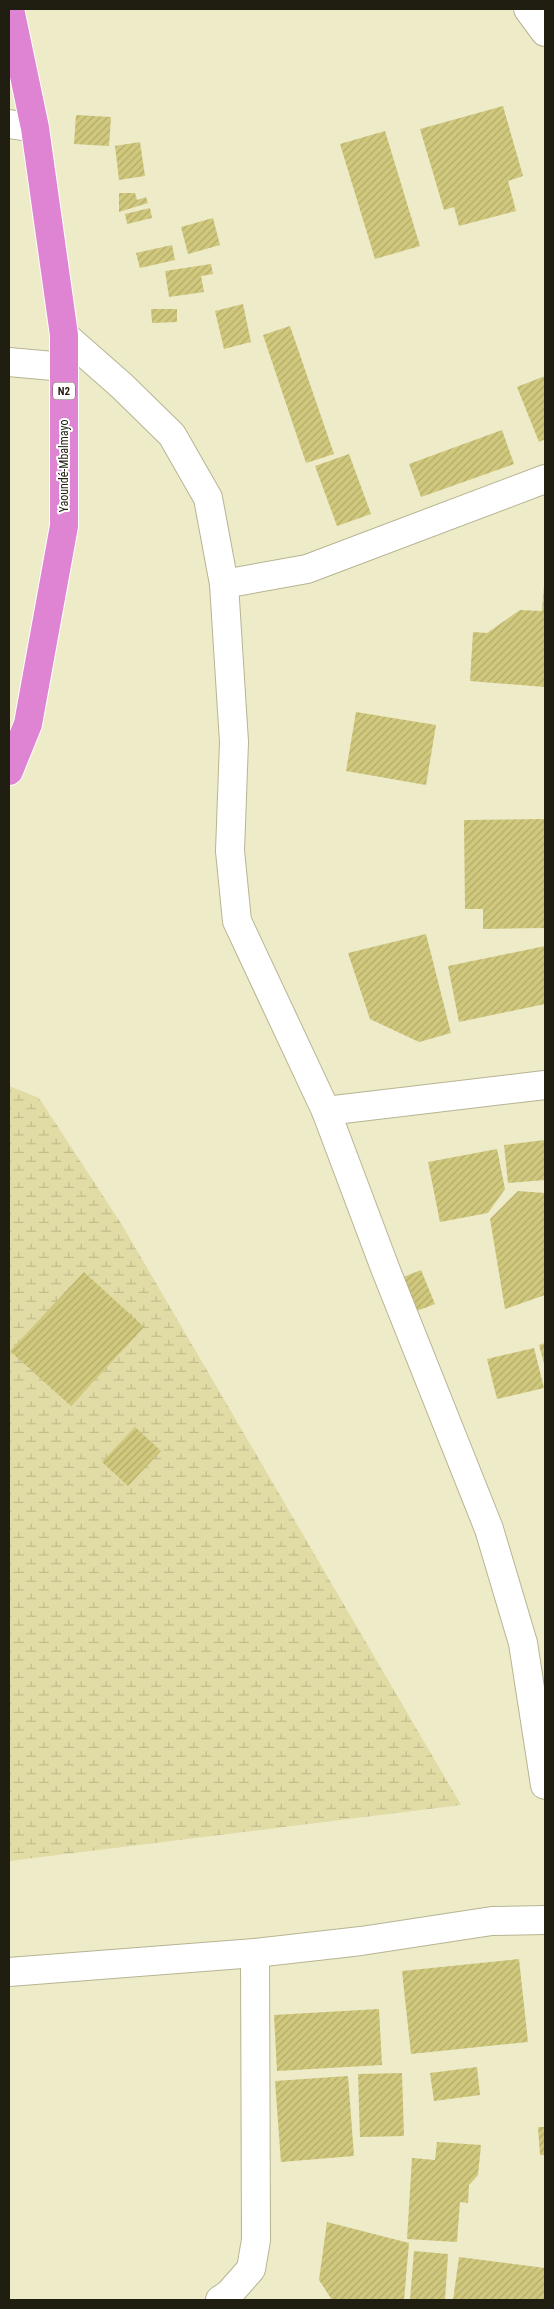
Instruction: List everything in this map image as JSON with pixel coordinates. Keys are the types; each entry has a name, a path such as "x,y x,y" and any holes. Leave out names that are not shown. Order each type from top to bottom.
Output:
{"highway":[{"name":"Yaoundé-Mbalmayo","path":"9,771 28,724 64,526 64,335 22,126 10,9"}],"street":[{"path":"528,9 545,32"},
{"path":"64,335 122,386 172,435 208,498 224,584 234,742 230,851 237,921 326,1111 385,1268 489,1529 523,1643 545,1785"},
{"path":"9,362 64,367"},
{"path":"224,584 307,569 545,479"},
{"path":"326,1111 545,1085"},
{"path":"9,1972 255,1953 361,1941 492,1920 545,1920"},
{"path":"220,2300 229,2294 251,2269 256,2240 255,1953"}],"green space":[{"path":"9,1086 39,1098 122,1225 461,1805 9,1861"}],"building":[{"path":"503,106 523,176 508,181 516,211 459,226 454,207 444,210 420,129"},
{"path":"76,115 111,117 109,146 74,144"},
{"path":"385,131 420,246 375,259 340,144"},
{"path":"140,142 145,176 119,180 115,146"},
{"path":"119,193 135,193 137,200 146,197 148,203 119,212"},
{"path":"150,208 152,218 127,224 125,214"},
{"path":"213,218 220,245 188,254 181,227"},
{"path":"172,245 175,260 140,268 136,253"},
{"path":"211,264 213,274 201,276 204,292 169,297 165,271"},
{"path":"243,304 251,342 224,349 215,311"},
{"path":"151,309 177,309 177,322 152,323"},
{"path":"290,326 334,454 306,463 263,335"},
{"path":"545,376 545,439 539,442 517,387"},
{"path":"502,430 514,464 421,497 409,464"},
{"path":"349,454 371,514 337,526 315,466"},
{"path":"544,585 545,687 470,681 473,632 487,633 520,610 542,611"},
{"path":"356,712 436,725 426,785 346,771"},
{"path":"545,819 545,928 483,929 483,909 465,909 464,820"},
{"path":"426,934 451,1033 419,1042 370,1019 348,953"},
{"path":"545,946 545,1004 459,1022 448,966"},
{"path":"545,1140 545,1180 508,1183 504,1145"},
{"path":"497,1149 505,1189 488,1213 440,1222 428,1162"},
{"path":"518,1191 545,1193 545,1295 505,1309 490,1219"},
{"path":"421,1270 435,1304 414,1312 401,1278"},
{"path":"84,1272 144,1327 71,1406 10,1351"},
{"path":"545,1343 545,1367 539,1345"},
{"path":"534,1348 544,1388 497,1399 487,1359"},
{"path":"135,1427 161,1451 128,1486 102,1462"},
{"path":"519,1959 528,2042 411,2054 402,1971"},
{"path":"379,2009 382,2065 277,2071 274,2015"},
{"path":"477,2067 480,2095 434,2101 430,2073"},
{"path":"402,2073 404,2136 360,2137 358,2074"},
{"path":"348,2076 354,2156 281,2162 275,2081"},
{"path":"538,2127 545,2127 545,2155 540,2155"},
{"path":"437,2142 481,2145 478,2175 469,2185 468,2203 460,2202 457,2242 407,2239 412,2158 435,2160"},
{"path":"327,2222 409,2243 404,2300 332,2300 319,2280"},
{"path":"414,2251 448,2254 445,2300 410,2300"},
{"path":"459,2257 545,2268 545,2300 453,2300"}]}
